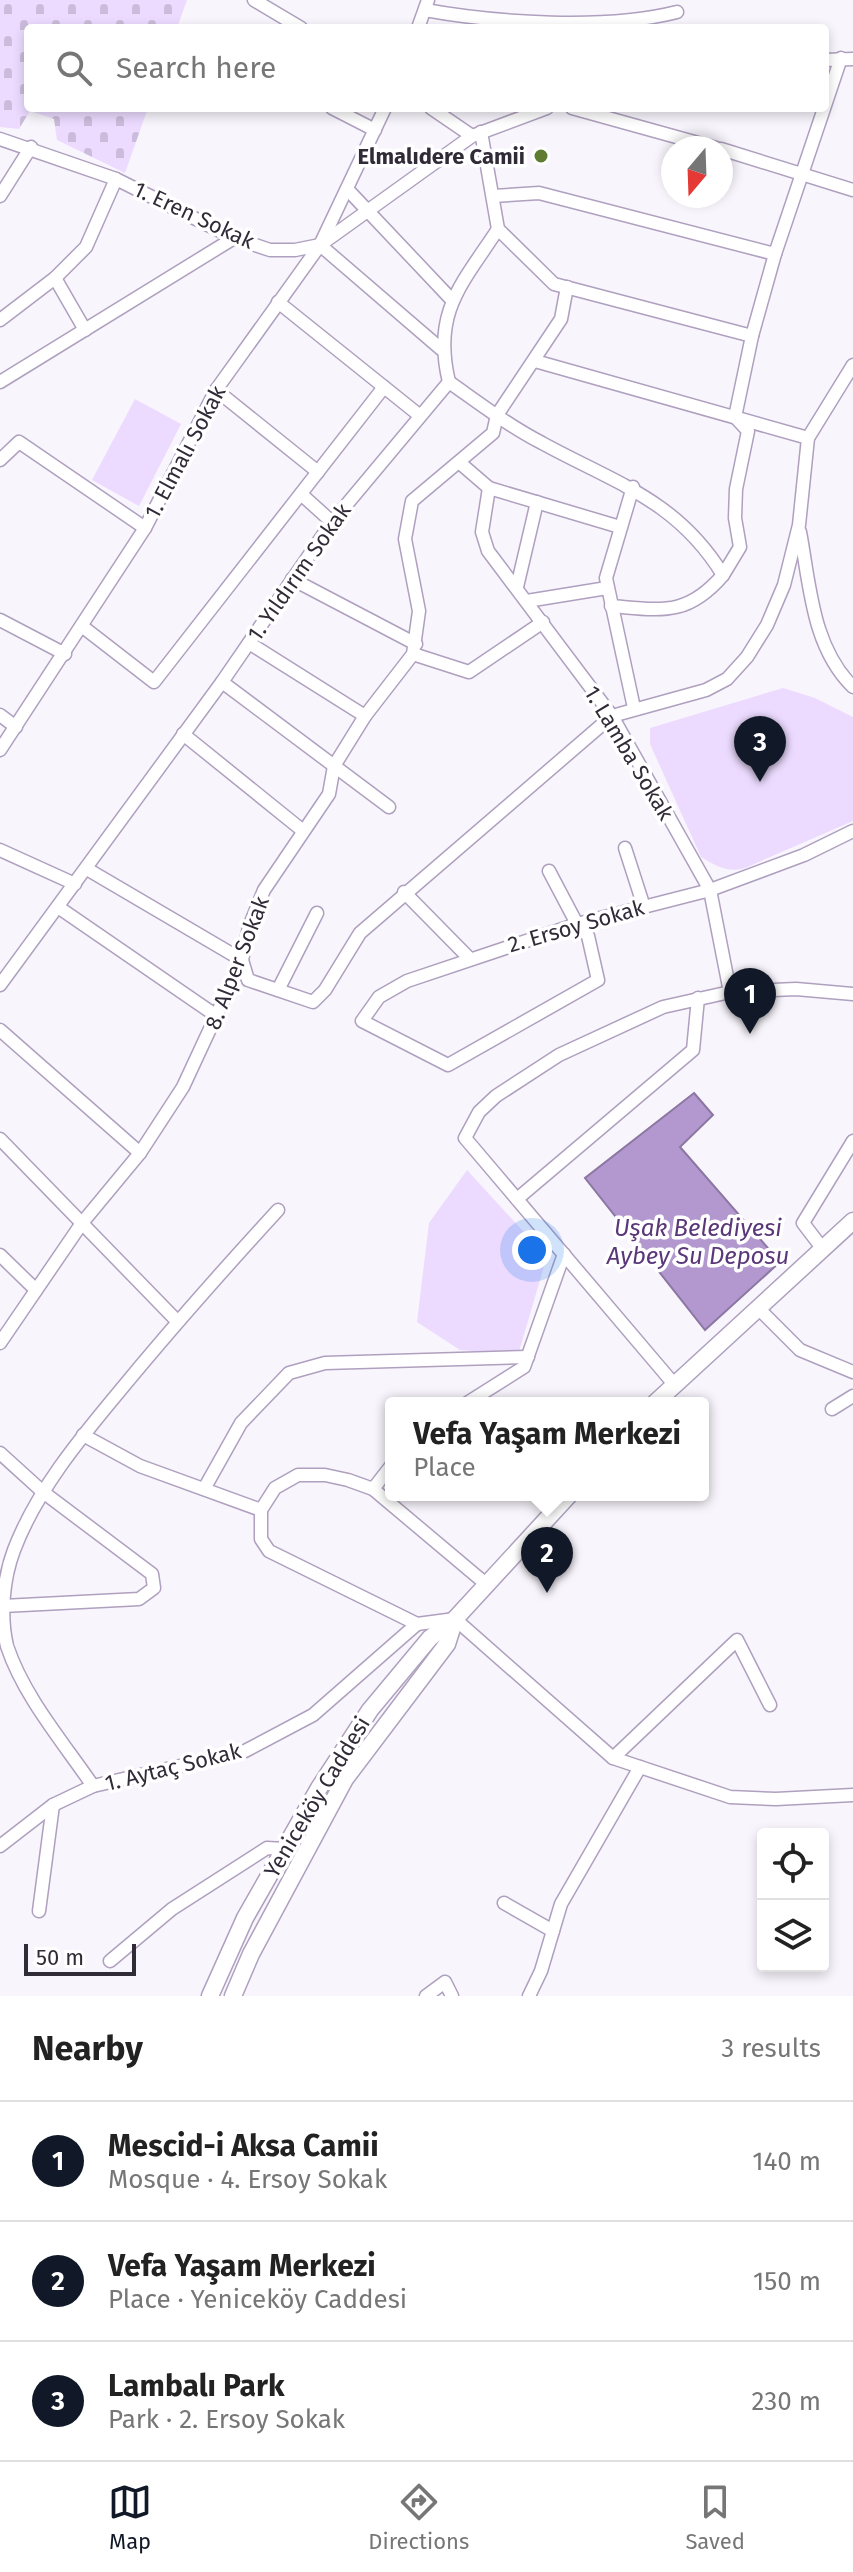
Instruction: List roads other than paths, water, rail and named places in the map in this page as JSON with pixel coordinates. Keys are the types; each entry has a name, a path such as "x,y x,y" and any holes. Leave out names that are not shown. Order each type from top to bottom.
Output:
{"street":[{"path":"256,0 295,24"},
{"path":"419,24 426,5 489,22 624,24 677,12"},
{"path":"829,106 847,59"},
{"path":"340,112 375,130"},
{"name":"1. Elmalı Sokak","path":"0,750 145,528 216,390 320,245 383,112"},
{"path":"438,112 476,134 493,196 498,229 554,284 752,336"},
{"path":"441,349 320,245 476,134 536,112"},
{"path":"586,112 672,136"},
{"path":"735,417 752,336 775,254 827,112"},
{"name":"1. Eren Sokak","path":"0,139 31,147 116,179 234,238 270,250 295,250 320,245"},
{"path":"0,196 31,147"},
{"path":"733,153 804,172 853,190"},
{"path":"0,320 55,278 86,247 116,179"},
{"path":"348,190 451,299"},
{"path":"493,196 539,193 775,254"},
{"path":"498,229 451,299 441,349 449,382 541,443 633,487 659,504 705,546 723,575"},
{"path":"0,382 234,238"},
{"path":"55,278 85,330"},
{"path":"414,649 419,611 405,539 412,501 493,433 497,415 561,319 567,287"},
{"path":"278,302 419,415"},
{"path":"535,361 808,438"},
{"path":"87,869 242,960 248,980 313,1002 325,990 360,933 612,716 706,690 727,679 747,657 767,625 784,585 799,525 808,438 853,365"},
{"name":"1. Yıldırım Sokak","path":"0,983 222,682 332,522 449,382"},
{"path":"83,627 154,682 384,387"},
{"path":"216,390 318,472"},
{"path":"611,606 670,611 704,598 723,575 740,547 736,489 748,431 735,417"},
{"path":"0,460 19,442 145,528"},
{"path":"460,463 489,488 620,527"},
{"path":"633,487 609,560 607,588 634,708"},
{"name":"1. Lamba Sokak","path":"489,488 482,532 488,551 612,716 710,890 730,992"},
{"path":"301,494 332,522"},
{"path":"517,587 537,502"},
{"path":"799,525 818,628 836,670 853,687"},
{"path":"292,579 414,649 469,672 543,622"},
{"path":"527,601 607,588"},
{"path":"0,620 65,654"},
{"path":"249,643 365,716"},
{"name":"8. Alper Sokak","path":"0,1343 82,1223 140,1153 183,1087 242,960 249,927 264,890 329,794 334,766 365,716 414,649"},
{"path":"222,682 389,807"},
{"path":"0,715 16,727"},
{"path":"183,734 302,830"},
{"name":"2. Ersoy Sokak","path":"577,924 588,936 598,980 448,1065 362,1021 379,997 407,981 577,924 710,890 804,855 853,831"},
{"path":"625,848 644,907"},
{"path":"0,850 75,884"},
{"path":"549,871 577,924"},
{"path":"404,892 469,958"},
{"path":"58,907 218,1017"},
{"path":"278,990 317,913"},
{"path":"673,1383 465,1138 479,1112 496,1096 559,1055 663,1007 730,992 796,989 853,994"},
{"path":"517,1199 693,1050 698,998"},
{"path":"0,1030 140,1153"},
{"path":"0,1139 177,1321"},
{"path":"822,1248 803,1223 853,1141"},
{"path":"93,1786 23,1682 6,1644 3,1589 14,1550 43,1492 83,1435 177,1321 278,1210"},
{"path":"660,1397 853,1221"},
{"path":"476,1397 524,1367 564,1254"},
{"path":"0,1255 36,1290"},
{"path":"757,1307 800,1350 853,1372"},
{"path":"204,1489 241,1423 289,1373 325,1363 528,1357"},
{"path":"832,1409 853,1396"},
{"path":"83,1435 140,1466 261,1510"},
{"path":"0,1453 43,1492 152,1574 154,1588 139,1599 3,1606"},
{"path":"373,1489 385,1474"},
{"path":"385,1499 373,1489 325,1475 298,1475 275,1488 261,1510 261,1539 269,1551 417,1624 455,1619 613,1758 730,1797 776,1799 853,1795"},
{"path":"387,1501 486,1584"},
{"name":"Yeniceköy Caddesi","path":"210,1996 245,1918 370,1710 430,1638 455,1619 563,1501"},
{"name":"Yeniceköy Caddesi","path":"233,1996 251,1954 345,1779 447,1644 455,1619"},
{"name":"1. Aytaç Sokak","path":"0,1846 53,1805 93,1786 245,1751 313,1715 417,1624"},
{"path":"613,1758 737,1640 770,1705"},
{"path":"529,1996 541,1971 561,1904 640,1767"},
{"path":"39,1911 53,1805"},
{"path":"110,1961 172,1909 267,1848 284,1849"},
{"path":"504,1903 553,1931"},
{"path":"426,1996 445,1982 452,1996"}],"water":[{"name":"Uşak Belediyesi Aybey Su Deposu","path":"694,1093 713,1115 680,1147 780,1262 705,1330 585,1178"}],"place":[{"name":"Elmalıdere Camii","path":"541,156"},
{"name":"Lambalı Park","path":"760,782"},
{"name":"Mescid-i Aksa Camii","path":"750,1034"},
{"name":"Vefa Yaşam Merkezi","path":"547,1593"}]}
